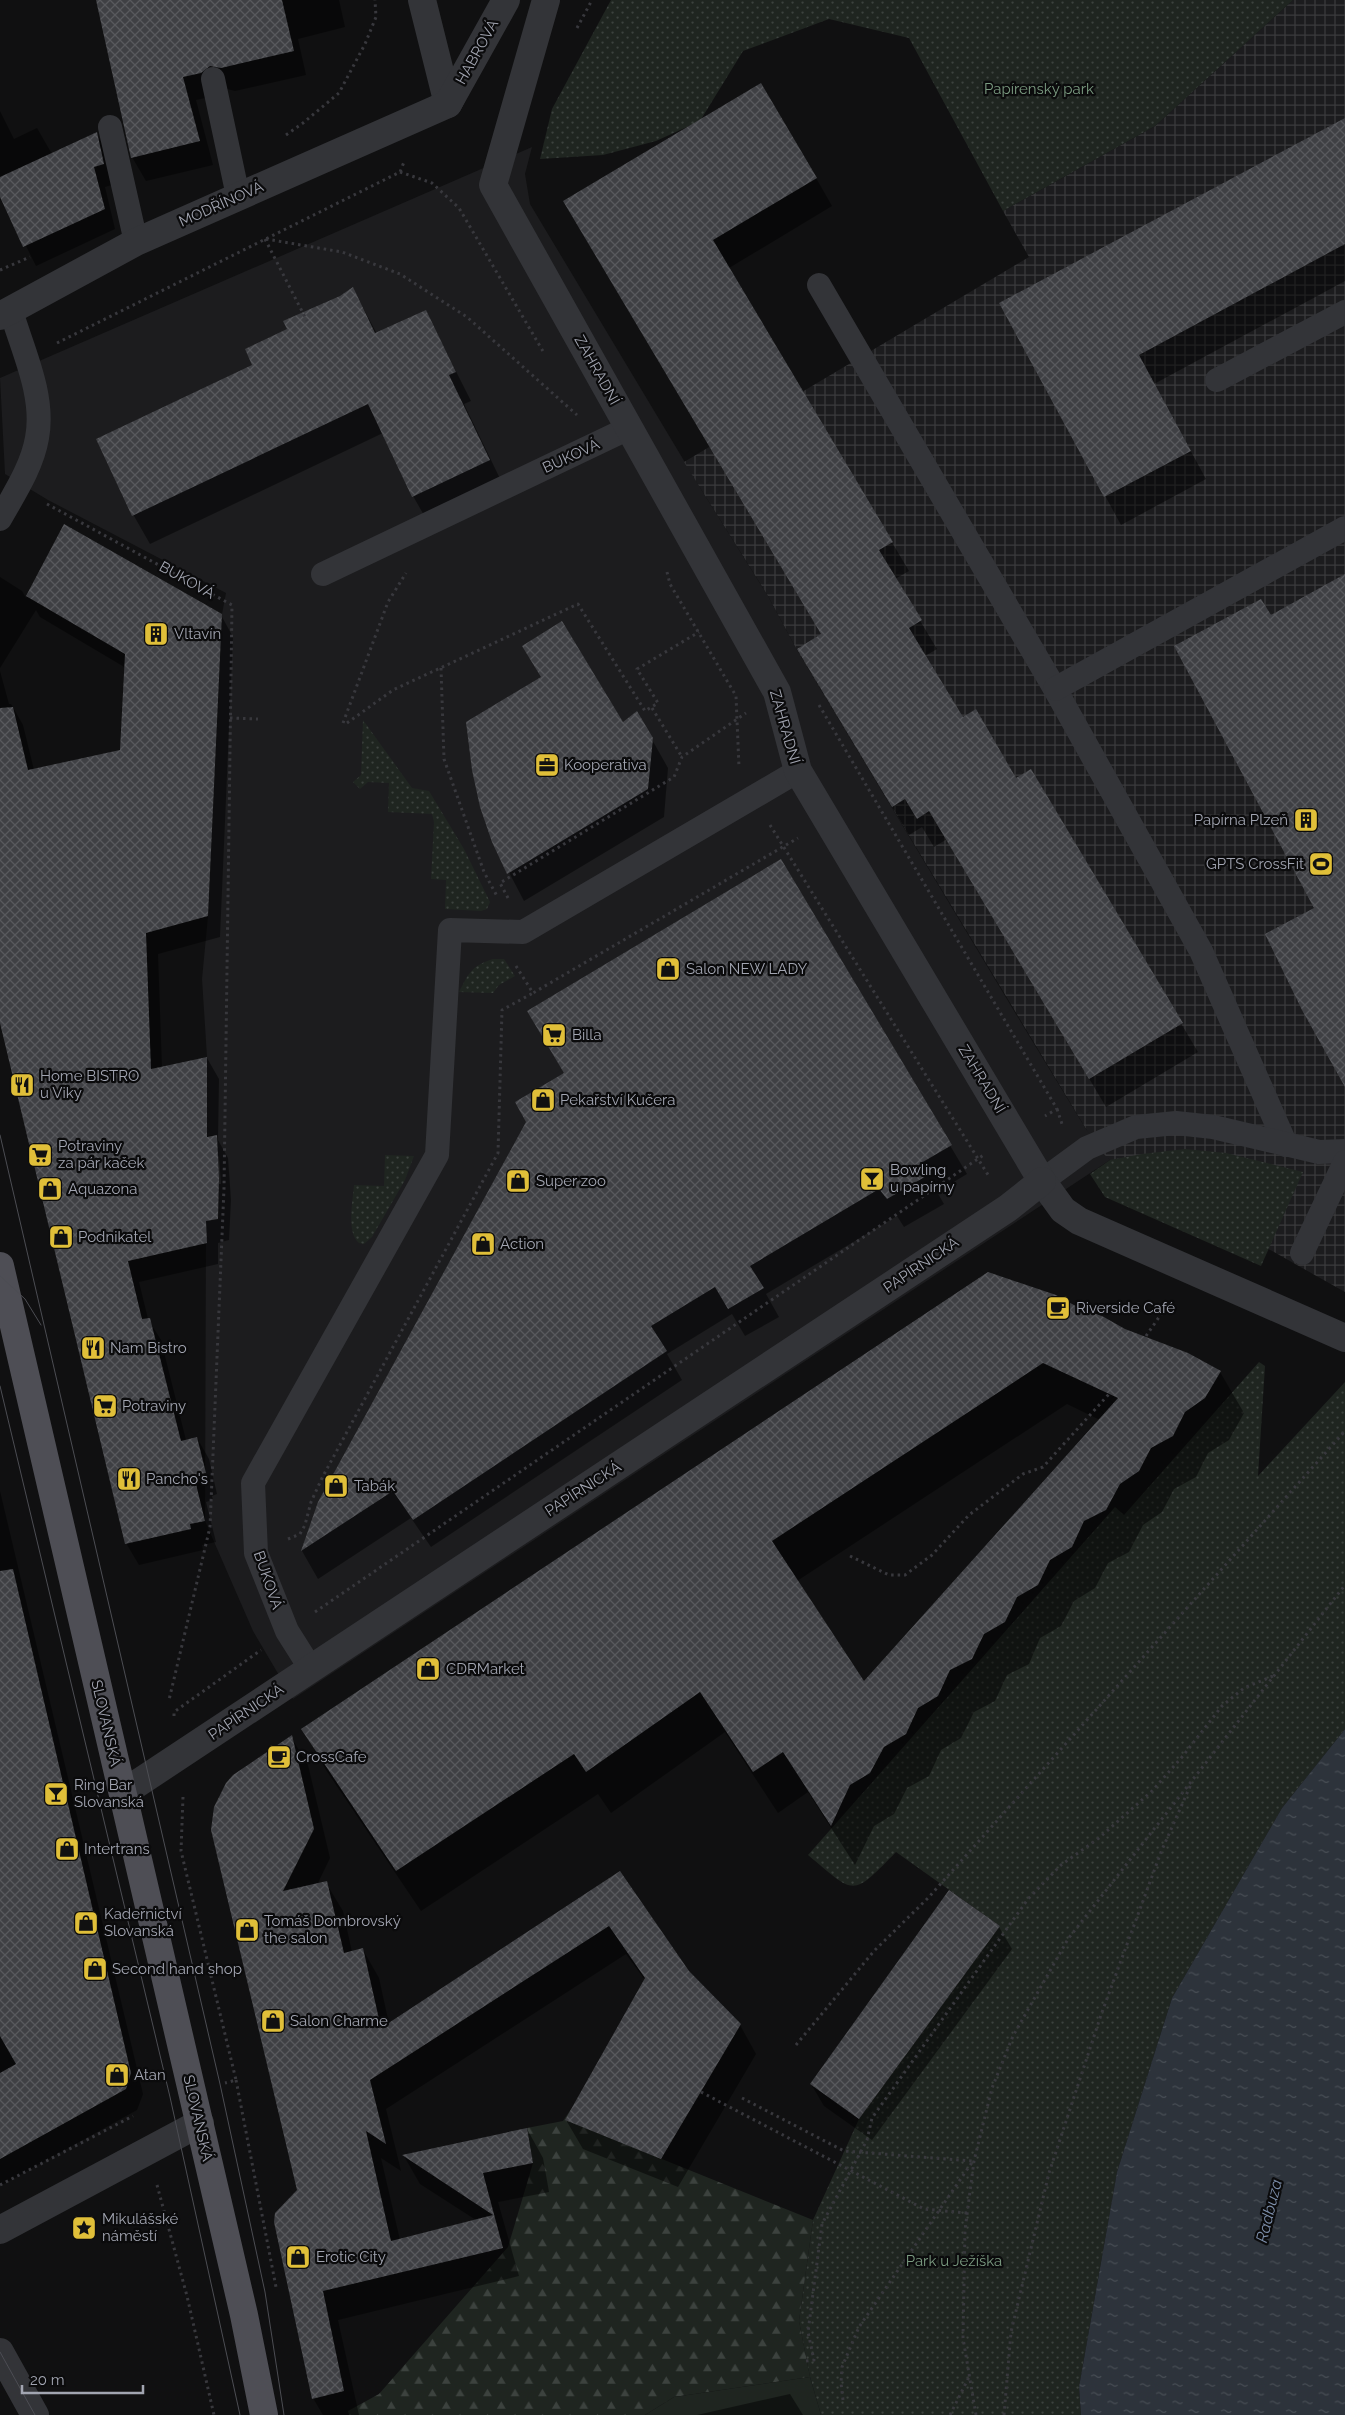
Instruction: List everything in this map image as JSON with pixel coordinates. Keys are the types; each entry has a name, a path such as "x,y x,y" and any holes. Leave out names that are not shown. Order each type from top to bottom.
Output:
{"main road":[{"name":"SLOVANSKÁ","path":"0,1266 200,2123 244,2315 264,2415"}],"street":[{"path":"422,0 448,104"},
{"path":"448,104 493,0"},
{"name":"HABROVÁ","path":"448,104 506,0"},
{"name":"ZAHRADNÍ","path":"546,0 494,185 777,692 798,772 1042,1181 1063,1210 1079,1221 1345,1338"},
{"name":"MODŘÍNOVÁ","path":"6,313 136,242 448,104"},
{"name":"PAPÍRNICKÁ","path":"122,1793 1008,1208 1042,1181"},
{"path":"0,2230 200,2123"},
{"path":"0,2352 35,2415"}],"lane":[{"path":"213,79 238,196"},
{"path":"110,127 136,242"},
{"path":"819,285 1055,689 1201,951 1286,1145"},
{"path":"1217,380 1345,312"},
{"path":"0,519 18,488 37,440 39,411 37,398 6,313"},
{"name":"BUKOVÁ","path":"323,574 629,428"},
{"path":"1055,689 1345,528"},
{"name":"BUKOVÁ","path":"311,1669 287,1631 256,1553 253,1483 438,1155 450,930 523,932 798,772"},
{"path":"1042,1181 1087,1148 1136,1127 1176,1123 1213,1127 1319,1152 1345,1151"},
{"path":"1302,1253 1336,1201 1345,1162"}],"path":[{"path":"400,172 432,183 459,208 548,361"},
{"path":"307,321 265,239 342,252 400,274 467,317 583,421 573,404"},
{"name":"BUKOVÁ","path":"18,488 232,605 230,718"},
{"path":"409,569 388,602 345,723 393,690 578,604 645,711 658,703 637,669 698,632"},
{"path":"441,668 444,759 484,872 501,903"},
{"path":"652,708 682,757"},
{"path":"169,1700 210,1527 224,1188 230,718 258,719"},
{"path":"691,751 715,734"},
{"path":"256,1553 300,1534 322,1478 498,1152 502,1010 533,993"},
{"path":"277,2292 236,2080 181,1851 183,1798 181,1755 174,1712 287,1631 1014,1134"},
{"path":"1146,1336 1164,1310"},
{"path":"850,1556 890,1575 905,1574 932,1555 969,1515 1023,1474 1044,1467 1109,1394"},
{"path":"796,2045 874,1951 928,1898 1345,1431"},
{"path":"976,2415 962,2338 967,2213 974,2161 992,2088 1013,2036 1068,1939 1345,1585"},
{"path":"806,2361 814,2360 808,2332 822,2224 867,2140 872,2118 1028,1899 1061,1865 1099,1838 1152,1790 1182,1758 1222,1706 1244,1688 1273,1676"},
{"path":"1004,2415 1011,2332 1049,2172 1101,2015 1161,1852 1194,1777"},
{"path":"183,1798 191,1793"},
{"path":"192,2093 236,2080"},
{"path":"701,2092 924,2209 967,2213"},
{"path":"742,2098 825,2143 844,2151 860,2154 974,2161"},
{"path":"0,2185 138,2113 187,2296 214,2415"},
{"path":"843,2400 840,2383 842,2367 858,2327 974,2161"},
{"path":"950,2415 969,2377"}],"shaded area":[{"path":"1293,0 1345,0 1345,1292 1110,1160 1097,1147 797,650 768,596 684,462 1029,257 1003,211 1155,126"},
{"path":"532,147 525,174 530,204 704,494 768,596 797,650 1028,1034 1086,1129 1110,1160 293,1699 253,1631 205,1521 206,1221 218,1219 219,1177 217,1135 207,1136 207,1057 202,979 208,916 222,614 226,593 48,500 5,474 0,378"}],"green space":[{"name":"Papírenský park","path":"611,0 1293,0 1155,126 1003,211 909,38 829,19 743,51 700,121 656,141 603,155 540,159 552,109"},
{"path":"363,720 412,788 429,791 464,849 490,902 487,909 481,911 445,909 446,880 431,879 434,822 432,814 388,812 389,783 368,782 360,789 353,782 361,775"},
{"path":"493,959 504,959 515,976 499,985 493,993 459,992 465,980 475,968"},
{"path":"1185,1149 1226,1153 1303,1172 1261,1266 1105,1197 1090,1174 1110,1160"},
{"path":"385,1155 414,1156 405,1180 372,1237 364,1244 359,1243 355,1238 351,1224 354,1185 384,1186"},
{"name":"Park u Ježíška","path":"1259,1362 1265,1366 1258,1476 1345,1382 1345,1729 1282,1808 1172,1998 1117,2172 1079,2387 1081,2415 821,2415 810,2377 799,2321 813,2220 859,2119 1000,1926 896,1852 870,1878 861,1884 853,1886 845,1884 836,1878 808,1855 1115,1507 1124,1515"},
{"path":"571,2109 594,2122 590,2130 813,2220 799,2321 810,2377 674,2397 645,2415 349,2415 348,2411 379,2394 508,2247 533,2163 527,2128 563,2121"},
{"path":"810,2377 821,2415 645,2415 674,2397"}],"water":[{"name":"Radbuza","path":"1345,1729 1345,2415 1081,2415 1079,2387 1117,2172 1172,1998 1282,1808"}],"building":[{"path":"96,0 282,0 294,51 221,68 210,66 201,73 183,77 200,141 131,158"},
{"path":"761,83 817,178 713,240 893,542 879,550 922,620 909,628 963,717 976,709 1016,778 1031,769 1183,1023 1089,1079 929,811 917,819 905,799 892,807 797,649 821,634 563,201"},
{"path":"1345,118 1345,244 1139,355 1191,451 1104,497 999,303"},
{"path":"97,132 104,164 94,167 105,209 23,247 0,197 0,177"},
{"path":"353,287 375,333 426,310 456,372 449,375 490,460 412,497 368,404 132,516 96,439 252,365 245,349 287,329 283,321 340,296"},
{"path":"64,524 222,614 208,916 146,933 151,1069 207,1057 207,1137 217,1135 218,1219 206,1221 207,1243 128,1261 142,1319 150,1318 181,1441 197,1437 206,1473 200,1474 202,1478 195,1480 205,1521 190,1524 191,1529 125,1544 0,1023 0,708 13,707 28,770 120,750 125,654 26,596"},
{"name":"Papírna Plzeň","path":"1345,574 1345,1087 1302,1010 1265,934 1314,908 1174,646 1261,599 1271,615"},
{"path":"562,621 623,722 637,711 653,738 648,789 507,874 492,842 480,807 472,770 466,722 541,677 522,646"},
{"path":"781,859 952,1145 921,1163 928,1175 887,1199 879,1189 750,1266 764,1288 728,1309 715,1287 651,1326 667,1351 413,1520 393,1491 301,1551 318,1502 526,1122 515,1102 564,1073 527,1011"},
{"path":"988,1272 1056,1295 1081,1309 1102,1316 1125,1329 1188,1353 1221,1371 1205,1398 1185,1412 1173,1436 1151,1448 1139,1471 1120,1484 1106,1510 1084,1521 1072,1547 1050,1560 1038,1585 1017,1597 1005,1622 984,1634 972,1659 950,1670 938,1696 918,1708 906,1734 884,1747 870,1773 850,1785 831,1826 783,1752 753,1772 700,1692 586,1772 574,1754 396,1871 301,1729","holes":["1043,1363 1118,1398 864,1681 772,1541"]},
{"path":"13,1569 131,2073 126,2089 0,2159 0,2073 16,2064 0,2036 0,1571"},
{"path":"292,1735 314,1829 283,1891 327,1881 344,1953 363,1948 381,2028 620,1871 689,1971 741,2024 661,2159 565,2120 645,1978 609,1926 370,2080 386,2144 366,2131 391,2241 493,2215 402,2155 527,2128 533,2163 483,2173 503,2248 323,2291 344,2391 312,2399 274,2222 275,2213 297,2190 211,1830 214,1807 226,1783 233,1775"},
{"path":"949,1890 1000,1926 859,2119 810,2084"}],"tram line":[{"path":"0,1135 220,2084 265,2292 284,2415"},
{"path":"0,1276 25,1299 41,1325"},
{"path":"0,1386 170,2097 240,2415"},
{"path":"0,2352 35,2415"}],"place":[{"name":"Vltavín","path":"156,634"},
{"name":"Kooperativa","path":"547,765"},
{"name":"Papírna Plzeň","path":"1306,820"},
{"name":"GPTS CrossFit","path":"1321,864"},
{"name":"Salon NEW LADY","path":"668,969"},
{"name":"Billa","path":"554,1035"},
{"name":"Home BISTRO u Viky","path":"22,1085"},
{"name":"Pekařství Kučera","path":"543,1100"},
{"name":"Potraviny za pár kaček","path":"40,1155"},
{"name":"Bowling u papírny","path":"872,1179"},
{"name":"Super zoo","path":"518,1181"},
{"name":"Aquazona","path":"50,1189"},
{"name":"Podnikatel","path":"61,1237"},
{"name":"Action","path":"483,1244"},
{"name":"Riverside Café","path":"1058,1308"},
{"name":"Nam Bistro","path":"93,1348"},
{"name":"Potraviny","path":"105,1406"},
{"name":"Pancho's","path":"129,1479"},
{"name":"Tabák","path":"336,1486"},
{"name":"CDRMarket","path":"428,1669"},
{"name":"CrossCafe","path":"279,1757"},
{"name":"Ring Bar Slovanská","path":"56,1794"},
{"name":"Intertrans","path":"67,1849"},
{"name":"Kadeřnictví Slovanská","path":"86,1923"},
{"name":"Tomáš Dombrovský the salon","path":"247,1930"},
{"name":"Second hand shop","path":"95,1969"},
{"name":"Salon Charme","path":"273,2021"},
{"name":"Atan","path":"117,2075"},
{"name":"Mikulášské náměstí","path":"84,2228"},
{"name":"Erotic City","path":"298,2257"}]}
